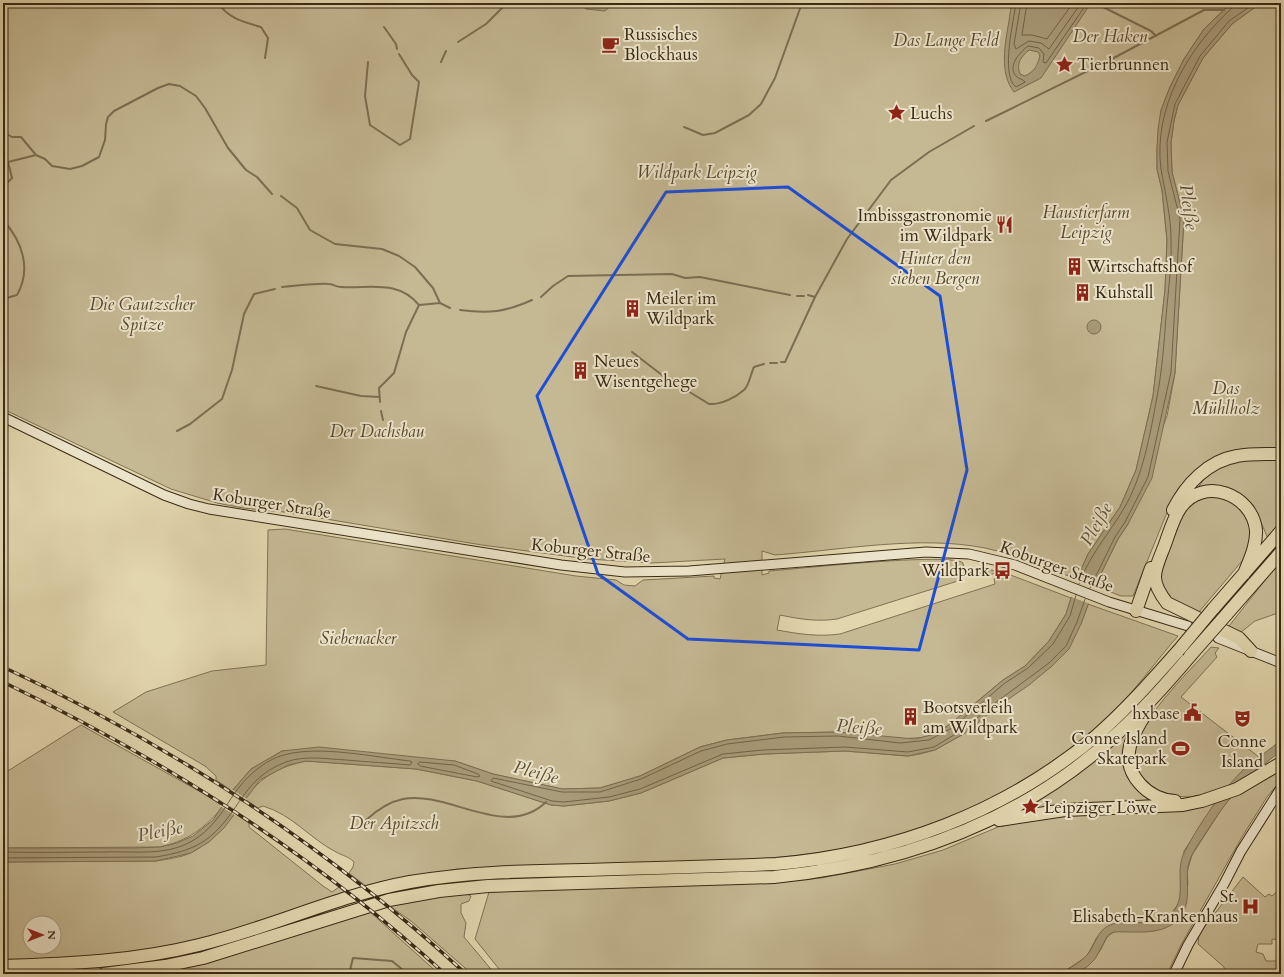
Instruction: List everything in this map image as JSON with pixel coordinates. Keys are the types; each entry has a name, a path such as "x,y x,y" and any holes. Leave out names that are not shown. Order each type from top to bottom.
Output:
{"highway":[{"path":"1139,612 1167,523 1188,485 1204,472 1223,460 1238,455 1281,454"},
{"path":"1139,612 1154,580 1158,562 1181,507 1196,495 1216,491 1236,497 1248,509 1254,521 1256,537 1244,574"},
{"path":"3,966 93,962 140,957 184,949 254,930 378,889 436,878 491,872 776,864 823,859 873,849 912,838 958,821 1006,797 1040,777 1108,725 1178,651 1281,531"},
{"path":"104,974 165,966 203,958 359,908 412,895 488,886 774,877 818,873 864,864 910,852 950,838 984,822 1040,792 1087,759 1120,731 1157,693 1281,552"},
{"path":"1154,580 1160,594 1167,603 1238,638 1251,651"},
{"path":"1157,693 1132,739 1129,756 1130,765 1140,784 1145,790 1154,796 1166,800 1195,802"},
{"path":"984,822 1065,810 1146,808 1195,802 1247,784 1281,763"}],"main road":[{"name":"Koburger Straße","path":"3,417 164,495 199,507 584,569 642,573 770,565 898,554 969,554 1006,563 1055,580 1108,602 1188,626"},
{"path":"1218,638 1281,663"},
{"path":"1174,974 1188,945 1224,884 1241,851 1281,788"}],"highlighted area":[{"path":"788,187 940,296 967,470 919,650 688,639 598,574 537,396 666,192"}],"green space":[{"path":"3,3 1231,3 1204,29 1184,59 1170,87 1161,110 1157,148 1157,169 1162,190 1167,240 1165,290 1153,396 1136,470 1120,507 1088,554 1077,579 1009,554 960,544 907,543 775,555 762,551 762,575 769,573 769,571 903,560 952,560 963,563 964,570 961,580 837,619 808,620 780,615 777,630 793,633 808,635 840,634 995,584 994,579 1008,574 1071,598 1066,614 1049,641 1025,666 1003,680 949,725 928,737 900,739 838,732 783,733 727,740 700,747 640,776 600,788 562,789 493,774 455,761 282,751 251,769 232,791 216,780 216,776 205,766 113,712 146,692 212,671 266,665 268,530 285,529 576,576 616,580 624,585 635,586 643,580 714,576 714,578 720,579 725,559 652,563 588,559 482,545 284,512 243,508 217,503 171,489 3,409"},
{"name":"Das Mühlholz","path":"1261,3 1281,3 1281,449 1221,457 1168,510 1133,596 1121,596 1095,586 1118,539 1128,524 1167,416 1175,373 1184,219 1172,172 1171,143 1174,121 1178,105 1203,58 1232,24"},
{"name":"Das Mühlholz","path":"1281,458 1281,524 1268,539 1257,515 1244,497 1225,487 1213,486 1198,488 1208,473 1233,460"},
{"path":"1208,495 1235,500 1252,525 1248,554 1198,613 1173,600 1165,590 1160,576 1182,514 1194,500"},
{"path":"1281,560 1281,612 1255,621 1240,633 1229,626"},
{"path":"978,567 1005,573 996,576 995,573 990,575 988,571 972,577 975,569"},
{"name":"Der Apitzsch","path":"1088,604 1178,636 1129,695 1111,714 1064,753 1039,770 1013,786 958,813 930,824 865,845 832,851 749,860 457,869 366,886 349,873 354,862 348,857 326,846 283,815 263,806 258,808 245,799 257,785 271,774 287,766 306,761 416,769 477,781 551,805 564,806 609,801 641,793 723,758 764,754 845,751 908,756 920,754 935,750 967,732 994,709 1052,666 1081,624"},
{"path":"1211,647 1219,648 1215,653 1217,657 1181,697 1259,757 1246,767 1229,786 1191,797 1168,796 1142,782 1135,765 1135,746 1141,731 1163,700"},
{"path":"81,725 223,806 203,827 179,841 160,847 3,848 3,774"},
{"path":"1134,725 1125,759 1156,801 1022,811 1022,809"},
{"path":"1281,769 1281,780 1267,797 1242,837 1181,945 1167,974 1076,974 1093,960 1107,938 1114,932 1176,921 1188,884 1187,872 1192,855 1223,807 1231,797 1243,793"},
{"path":"1217,802 1184,851 1180,902 1170,915 1156,922 1123,923 1097,937 1088,954 1083,959 1060,974 503,974 475,939 489,892 776,882 821,878 895,864 943,850 998,827 1050,816 1170,810"},
{"path":"235,813 249,823 249,827 323,886 332,892 339,887 346,893 212,938 136,954 47,960 3,959 3,862 156,861 186,855 203,845 220,830"},
{"name":"St. Elisabeth-Krankenhaus","path":"1243,877 1265,897 1269,894 1272,896 1279,890 1277,887 1281,884 1281,940 1272,939 1272,944 1258,944 1256,952 1263,954 1266,961 1281,961 1281,974 1225,974 1224,967 1198,944 1199,934"},
{"path":"467,894 471,896 469,901 461,904 461,913 466,923 464,937 495,974 472,974 411,921 390,906 417,899"},
{"path":"370,912 439,974 152,974 226,957"}],"water":[{"path":"578,3 614,3 605,11 586,9"},
{"path":"1013,3 1091,3 1041,78 1014,92 1006,76 1004,58","holes":["1029,50 1038,52 1040,56 1037,65 1033,70 1025,76 1020,74 1019,63 1024,55"]},
{"path":"1231,3 1261,3 1232,24 1203,58 1178,105 1174,121 1171,143 1172,172 1184,219 1175,373 1152,478 1128,524 1118,539 1095,586 1081,624 1069,649 1052,666 1029,685 994,709 967,732 935,750 908,756 845,751 764,754 723,758 641,793 609,801 564,806 551,805 477,781 416,769 306,761 288,765 260,780 224,828 209,842 191,853 156,861 3,862 3,848 134,848 160,847 177,843 193,836 213,820 232,791 251,769 282,751 319,747 455,761 493,774 562,789 600,788 640,776 700,747 727,740 783,733 838,732 915,739 935,734 949,725 1003,680 1025,666 1049,641 1066,614 1077,579 1088,554 1120,507 1136,470 1153,396 1165,290 1167,240 1162,190 1157,169 1158,129 1161,110 1170,87 1184,59 1204,29"},
{"path":"1094,320 1099,322 1101,327 1099,332 1094,334 1089,332 1087,327 1089,322"},
{"path":"1281,740 1281,751 1258,769 1240,787 1223,807 1194,850 1188,865 1188,891 1182,915 1169,926 1154,931 1114,932 1108,935 1095,959 1088,966 1076,974 1060,974 1084,958 1090,951 1099,934 1110,925 1125,922 1157,922 1165,919 1171,914 1179,900 1180,868 1182,859 1197,830 1220,796 1237,776 1249,764"}],"pier":[{"path":"1075,579 1096,587 1090,604 1069,596"},
{"path":"231,789 247,799 236,816 220,806"}],"waterway":[{"path":"218,3 227,13 232,16 261,27 268,38 265,58"},
{"path":"458,42 486,24 507,3"},
{"path":"684,127 703,135 715,133 749,115 761,104 775,78 802,3"},
{"path":"822,3 831,7"},
{"path":"1095,3 1151,31 1156,36"},
{"path":"986,121 1108,61 1204,10 1224,10"},
{"path":"384,27 396,44 397,49"},
{"path":"441,62 446,51"},
{"path":"368,62 365,96 370,125 400,145 410,139 419,82 412,75 399,54"},
{"path":"3,132 12,137 21,137 36,155 45,159 52,166 70,169 82,166 99,157 105,140 108,117 114,111 158,88 169,84 180,86 196,96 205,108 228,148 246,170 257,177 272,194"},
{"path":"781,362 785,362 815,297 847,239 891,180 929,152 974,126"},
{"path":"7,183 12,178 8,162 36,155"},
{"path":"281,196 297,208 310,230 335,244 382,249 399,256 415,267 433,288 440,303 450,308"},
{"path":"3,220 10,228 20,246 24,265 24,275 17,295 3,299"},
{"path":"541,297 553,286 568,276 672,274 685,278 700,277 790,295"},
{"path":"282,287 311,284 330,284 338,287 383,287 392,288 402,292 411,297 419,305 440,303"},
{"path":"177,431 190,424 222,399 232,370 244,314 254,294 275,289"},
{"path":"808,295 815,297"},
{"path":"797,296 804,296"},
{"path":"460,310 480,312 497,311 532,300"},
{"path":"380,402 379,388 394,373 406,332 419,305"},
{"path":"632,352 662,375 709,404 723,402 740,393 747,386 754,367 764,364"},
{"path":"770,363 777,363"},
{"path":"316,386 361,396 380,397"},
{"path":"381,411 383,420"},
{"path":"366,820 383,807 392,802 403,799 420,798 439,801 476,812 495,816 513,817 530,813 546,802"},
{"path":"349,974 353,958 392,961 408,974"}],"railway":[{"path":"3,667 66,697 127,730 188,765 246,802 304,842 360,884 414,928 466,974"},
{"path":"3,682 121,743 235,812 290,849 343,889 395,930 445,974"}],"place":[{"name":"Russisches Blockhaus","path":"611,44"},
{"name":"Tierbrunnen","path":"1064,64"},
{"name":"Luchs","path":"897,113"},
{"name":"Imbissgastronomie im Wildpark","path":"1005,225"},
{"name":"Wirtschaftshof","path":"1074,266"},
{"name":"Kuhstall","path":"1082,292"},
{"name":"Meiler im Wildpark","path":"633,308"},
{"name":"Neues Wisentgehege","path":"581,371"},
{"name":"Wildpark","path":"1003,570"},
{"name":"hxbase","path":"1193,713"},
{"name":"Bootsverleih am Wildpark","path":"910,717"},
{"name":"Conne Island","path":"1242,719"},
{"name":"Conne Island Skatepark","path":"1180,748"},
{"name":"Leipziger Löwe","path":"1031,807"},
{"name":"St. Elisabeth-Krankenhaus","path":"1251,906"}],"park label":[{"name":"Der Haken","path":"1110,36"},
{"name":"Das Lange Feld","path":"946,40"},
{"name":"Wildpark Leipzig","path":"697,172"},
{"name":"Haustierfarm Leipzig","path":"1086,222"},
{"name":"Hinter den sieben Bergen","path":"935,268"},
{"name":"Die Gautzscher Spitze","path":"142,314"},
{"name":"Der Dachsbau","path":"377,431"},
{"name":"Siebenacker","path":"358,638"}],"water label":[{"name":"Pleiße","path":"1189,207"},
{"name":"Pleiße","path":"1096,524"},
{"name":"Pleiße","path":"859,727"},
{"name":"Pleiße","path":"536,772"},
{"name":"Pleiße","path":"160,831"}]}
